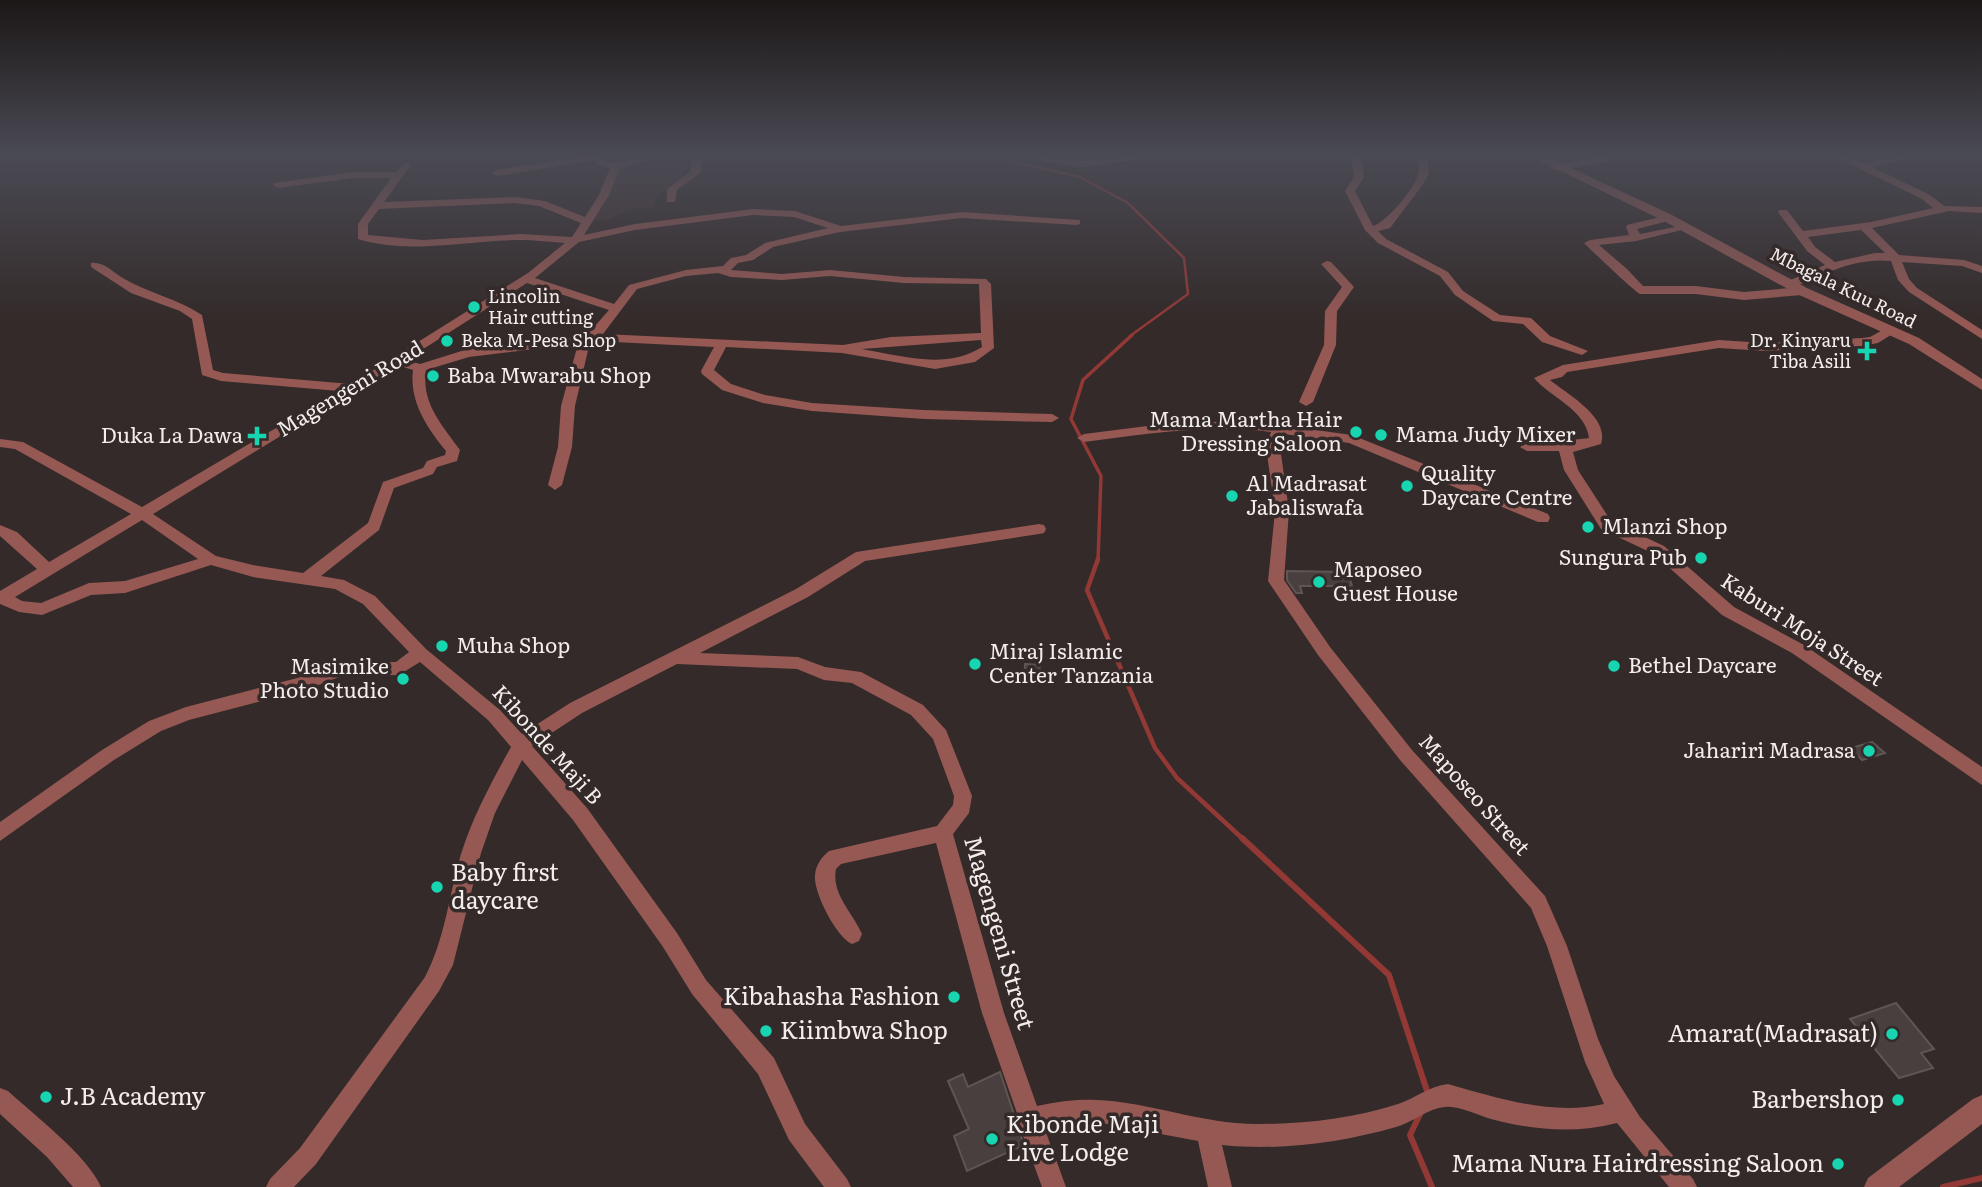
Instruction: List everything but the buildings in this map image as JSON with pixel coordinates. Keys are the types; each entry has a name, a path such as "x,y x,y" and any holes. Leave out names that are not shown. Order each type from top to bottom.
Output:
{"street":[{"path":"372,210 363,224 362,237 376,241 423,243 521,237 575,240 735,213 795,214 840,229"},
{"path":"559,210 587,222"},
{"name":"Magengeni Road","path":"1,598 353,388 525,279 575,240 593,210"},
{"path":"1360,210 1370,230 1391,246 1444,274 1459,293 1497,318 1527,321 1546,339 1582,351"},
{"path":"1370,230 1386,226 1399,210"},
{"name":"Mbagala Kuu Road","path":"1651,210 1796,288 1890,330 1948,361 1982,386"},
{"path":"1800,235 1864,226 1940,210"},
{"path":"1783,212 1800,235 1833,266"},
{"path":"555,485 565,447 568,407 589,338 628,290 637,285 726,269 735,260 748,258 769,245 840,229 962,215 1076,222"},
{"path":"1636,238 1631,227 1668,218"},
{"path":"1864,226 1895,257 1904,280 1913,290 1982,335"},
{"path":"1685,228 1636,238 1590,243 1623,271 1640,290 1696,290 1744,296 1796,288 1833,266 1860,258 1895,257 1964,263 1982,270"},
{"path":"1306,401 1330,345 1331,311 1348,287 1327,264"},
{"path":"94,265 135,291 184,308 198,318 207,372 221,377 353,388"},
{"path":"396,361 420,368 468,353 589,338 842,349 942,365 983,353 988,348 985,284 982,281 904,280 830,273 782,277 731,274 716,269"},
{"path":"525,279 615,308"},
{"path":"1527,447 1571,446 1596,441 1597,438 1581,413 1540,378 1557,374 1565,368 1719,344 1765,347 1862,342 1874,340 1890,330"},
{"path":"842,349 891,341 988,337"},
{"path":"722,344 707,371 718,384 737,393 830,409 955,417 1052,418"},
{"path":"307,578 374,526 388,485 428,471 432,464 452,458 453,450 434,425 417,386 420,368"},
{"path":"1084,438 1171,427 1279,428 1352,439 1544,518"},
{"name":"Maposeo Street","path":"1279,428 1273,447 1282,511 1276,581 1324,650 1405,755 1538,902 1553,931 1574,1007 1606,1084 1621,1111 1685,1187"},
{"path":"0,443 18,446 35,454 141,513 211,560"},
{"name":"Kaburi Moja Street","path":"1571,446 1566,451 1571,470 1606,525 1659,550 1728,611 1798,649 1982,777"},
{"path":"278,1187 308,1156 432,984 446,958 471,853 482,822 521,744 576,708 802,593 861,556 1039,529"},
{"path":"0,530 12,536 48,570"},
{"path":"1,598 19,607 42,608 89,589 125,587 211,560"},
{"name":"Kibonde Maji B","path":"211,560 253,571 338,584 369,600 420,653 464,687 521,744 541,773 580,814 699,987 766,1066 797,1132 839,1187"},
{"path":"0,833 108,755 155,726 186,714 299,684 341,669 399,668 420,653"},
{"path":"677,658 798,663 824,673 855,677 917,710 940,735 963,796 961,807 943,833"},
{"name":"Magengeni Street","path":"852,934 827,889 823,870 826,862 836,857 943,833 993,1013 1054,1187"},
{"path":"1028,1119 1065,1111 1099,1111 1207,1131 1260,1136 1341,1128 1402,1114 1439,1095 1448,1095 1518,1116 1583,1118 1621,1111"},
{"path":"0,1098 55,1149 89,1187"},
{"path":"1877,1187 1982,1108"},
{"path":"1207,1131 1220,1187"}],"shaded area":[{"path":"597,210 631,210 609,219 592,221"}],"waterway":[{"path":"1130,336 1188,294 1184,258 1136,210"},
{"path":"1098,561 1101,476 1071,419 1083,380 1132,335"},
{"path":"1098,559 1087,590 1155,748 1177,778 1244,840"},
{"path":"1242,838 1389,975 1428,1094"},
{"path":"1421,1112 1410,1135 1432,1187"},
{"path":"1943,1187 1982,1178"}],"place":[{"name":"Lincolin Hair cutting","path":"474,307"},
{"name":"Beka M-Pesa Shop","path":"447,341"},
{"name":"Dr. Kinyaru Tiba Asili","path":"1867,351"},
{"name":"Baba Mwarabu Shop","path":"433,376"},
{"name":"Mama Martha Hair Dressing Saloon","path":"1356,432"},
{"name":"Mama Judy Mixer","path":"1381,435"},
{"name":"Duka La Dawa","path":"257,436"},
{"name":"Quality Daycare Centre","path":"1407,486"},
{"name":"Al Madrasat Jabaliswafa","path":"1232,496"},
{"name":"Mlanzi Shop","path":"1588,527"},
{"name":"Sungura Pub","path":"1701,558"},
{"name":"Maposeo Guest House","path":"1319,582"},
{"name":"Muha Shop","path":"442,646"},
{"name":"Miraj Islamic Center Tanzania","path":"975,664"},
{"name":"Bethel Daycare","path":"1614,666"},
{"name":"Masimike Photo Studio","path":"403,679"},
{"name":"Jahariri Madrasa","path":"1869,751"},
{"name":"Baby first daycare","path":"437,887"},
{"name":"Kibahasha Fashion","path":"954,997"},
{"name":"Kiimbwa Shop","path":"766,1031"},
{"name":"Amarat(Madrasat)","path":"1892,1034"},
{"name":"J.B Academy","path":"46,1097"},
{"name":"Barbershop","path":"1898,1100"},
{"name":"Kibonde Maji Live Lodge","path":"992,1139"},
{"name":"Mama Nura Hairdressing Saloon","path":"1838,1164"}]}
